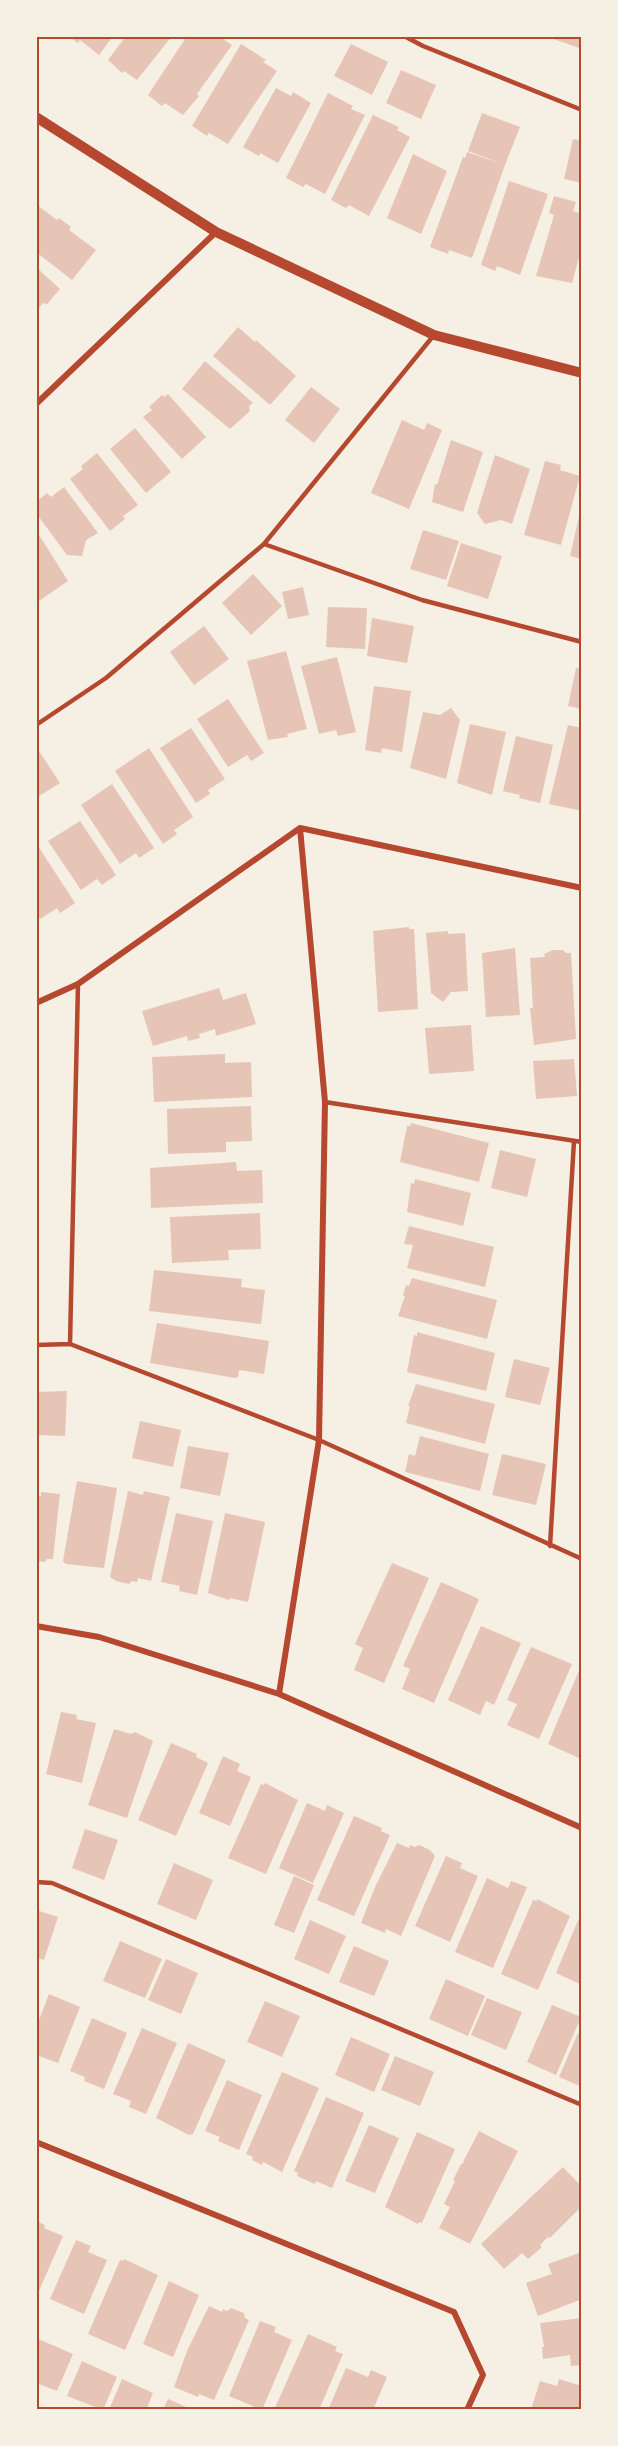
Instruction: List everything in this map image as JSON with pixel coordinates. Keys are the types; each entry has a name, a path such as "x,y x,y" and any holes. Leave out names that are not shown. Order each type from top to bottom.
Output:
{"street":[{"path":"36,117 216,232 434,335 582,373"},
{"path":"36,404 216,232"},
{"path":"279,1694 319,1440 325,1102 300,828"},
{"path":"36,1003 78,984 300,828 582,888"},
{"path":"36,1626 99,1637 279,1694 582,1828"},
{"path":"36,2142 454,2312 483,2375 467,2410"}],"lane":[{"path":"404,36 423,46 582,110"},
{"path":"36,725 106,678 264,544 434,335"},
{"path":"264,544 422,600 582,642"},
{"path":"70,1344 78,984"},
{"path":"325,1102 582,1142"},
{"path":"550,1546 574,1141"},
{"path":"36,1345 70,1344 319,1440 582,1559"},
{"path":"36,1882 63,1888 582,2105"}],"building":[{"path":"68,36 113,36 99,55 80,40 78,43"},
{"path":"126,36 172,36 137,80 124,71 122,73 108,60"},
{"path":"187,36 218,36 232,45 197,94 199,96 183,115 165,103 162,106 148,95"},
{"path":"545,36 582,36 582,49"},
{"path":"241,44 266,60 263,62 277,71 228,144 209,133 207,136 192,126"},
{"path":"351,44 388,62 372,95 334,76"},
{"path":"401,70 436,85 421,119 386,103"},
{"path":"276,88 291,96 293,92 311,103 278,163 243,147"},
{"path":"328,93 353,106 351,109 365,115 325,194 306,184 303,187 286,178"},
{"path":"482,113 520,127 505,165 468,151"},
{"path":"373,115 399,127 397,130 410,137 369,216 349,205 346,208 331,200"},
{"path":"573,139 582,141 582,183 564,179"},
{"path":"467,152 505,165 472,258 449,250 448,254 430,247 463,157 465,158"},
{"path":"413,154 447,171 421,234 387,218"},
{"path":"509,181 548,194 520,275 497,266 495,271 481,265"},
{"path":"554,196 576,202 573,211 582,214 582,247 572,283 536,276 554,215 549,213"},
{"path":"37,205 71,227 69,230 96,250 72,280 36,252"},
{"path":"36,267 60,289 47,304 43,303 36,311"},
{"path":"238,327 296,376 270,405 213,356"},
{"path":"205,361 253,403 249,406 250,411 230,429 182,389"},
{"path":"311,387 340,409 314,443 285,420"},
{"path":"168,394 206,437 182,459 143,417 152,410 149,407 162,395 164,397"},
{"path":"402,420 424,430 427,423 442,430 409,509 371,493"},
{"path":"135,428 171,472 146,493 110,449"},
{"path":"451,440 483,452 463,512 432,502 435,484 437,485"},
{"path":"97,453 138,505 123,516 125,519 110,531 70,479 83,469 81,466"},
{"path":"495,455 530,469 512,524 501,520 485,524 477,513"},
{"path":"545,461 561,465 560,470 580,476 561,545 524,535"},
{"path":"64,487 98,533 86,540 82,556 67,555 36,513 36,502 47,493 51,497"},
{"path":"582,508 582,559 570,556"},
{"path":"36,530 68,581 36,603"},
{"path":"423,530 459,541 446,580 410,569"},
{"path":"461,543 502,556 488,599 447,586"},
{"path":"253,574 282,606 251,635 222,603"},
{"path":"303,587 309,615 288,619 282,592"},
{"path":"328,607 367,608 365,649 326,647"},
{"path":"372,618 414,626 407,663 367,656"},
{"path":"204,626 229,659 194,685 170,652"},
{"path":"286,651 307,729 287,734 288,737 268,740 247,661"},
{"path":"337,657 356,732 338,736 336,730 319,734 301,666"},
{"path":"576,668 582,669 582,709 568,706"},
{"path":"374,686 411,691 402,752 382,748 381,753 365,750"},
{"path":"228,699 264,753 251,761 247,755 228,767 197,719"},
{"path":"451,708 460,720 446,779 410,768 423,712 440,715"},
{"path":"470,724 506,732 492,795 457,783"},
{"path":"568,725 582,728 582,811 549,804"},
{"path":"191,728 225,779 208,790 210,794 196,803 160,748"},
{"path":"516,736 553,745 540,803 503,791"},
{"path":"149,748 193,817 174,830 177,834 163,844 115,771"},
{"path":"39,751 60,783 36,798 36,753"},
{"path":"112,784 154,848 139,858 136,853 120,864 81,805"},
{"path":"80,821 116,875 102,885 97,879 81,890 48,841"},
{"path":"36,843 75,903 60,913 57,908 40,919 36,913"},
{"path":"409,927 409,929 414,929 418,1009 378,1012 373,931"},
{"path":"448,931 448,934 465,933 468,991 451,992 443,1002 431,993 426,933"},
{"path":"515,948 520,1015 486,1017 482,953"},
{"path":"553,950 571,953 576,1039 534,1045 530,1008 533,1008 530,958 545,957 544,954"},
{"path":"219,988 223,1000 246,993 256,1024 216,1036 215,1029 199,1034 200,1038 188,1041 187,1036 153,1046 142,1011"},
{"path":"471,1025 474,1071 429,1074 425,1028"},
{"path":"225,1054 225,1063 251,1062 252,1097 154,1102 152,1057"},
{"path":"574,1059 577,1096 536,1099 533,1061"},
{"path":"251,1106 252,1141 226,1142 226,1152 168,1154 167,1109"},
{"path":"411,1123 489,1143 479,1182 400,1162 407,1126"},
{"path":"500,1150 536,1159 527,1197 491,1188"},
{"path":"236,1162 237,1171 262,1170 263,1203 151,1208 150,1168"},
{"path":"415,1179 471,1193 463,1226 407,1212 411,1183 414,1184"},
{"path":"260,1213 261,1249 228,1250 229,1260 172,1263 170,1217"},
{"path":"409,1226 494,1247 485,1287 407,1268 413,1245 404,1244"},
{"path":"154,1270 242,1279 241,1287 265,1290 261,1324 149,1311"},
{"path":"412,1278 497,1300 487,1339 398,1316 406,1285 409,1286"},
{"path":"157,1323 269,1341 264,1374 239,1370 238,1377 235,1378 150,1363"},
{"path":"417,1332 495,1353 486,1391 407,1372 414,1335 417,1336"},
{"path":"514,1359 550,1368 540,1405 505,1397"},
{"path":"416,1384 495,1404 485,1444 406,1423 410,1406 408,1406"},
{"path":"67,1391 65,1436 36,1435 36,1392"},
{"path":"140,1421 181,1430 173,1467 132,1458"},
{"path":"420,1436 489,1454 480,1491 405,1472 409,1454 415,1456"},
{"path":"188,1446 229,1453 220,1496 180,1488"},
{"path":"502,1454 546,1464 536,1505 492,1495"},
{"path":"77,1481 117,1488 104,1568 66,1564 63,1561"},
{"path":"128,1491 143,1495 144,1491 170,1497 151,1581 138,1578 137,1582 132,1581 129,1584 110,1577"},
{"path":"41,1492 60,1494 53,1559 47,1559 45,1562 36,1561 36,1496 41,1496"},
{"path":"176,1513 213,1521 197,1595 179,1591 180,1586 161,1582"},
{"path":"225,1513 265,1522 248,1602 230,1598 229,1600 208,1593"},
{"path":"392,1563 429,1578 384,1683 354,1670 363,1648 355,1644"},
{"path":"441,1582 479,1599 434,1703 402,1689 410,1669 403,1666"},
{"path":"481,1626 521,1643 494,1705 486,1701 480,1715 448,1700"},
{"path":"531,1647 572,1664 539,1739 507,1725 517,1704 507,1700"},
{"path":"580,1668 582,1752 579,1758 548,1744"},
{"path":"61,1712 77,1715 76,1719 96,1723 82,1783 46,1774"},
{"path":"114,1729 131,1734 135,1732 153,1741 127,1818 88,1805"},
{"path":"171,1743 197,1754 196,1757 208,1763 176,1836 138,1820"},
{"path":"223,1756 240,1764 237,1771 251,1777 230,1826 199,1813"},
{"path":"265,1783 298,1800 266,1874 228,1858 261,1784"},
{"path":"307,1803 325,1811 327,1805 344,1813 313,1883 279,1868"},
{"path":"354,1816 382,1828 381,1831 390,1835 354,1916 317,1900"},
{"path":"85,1829 118,1840 104,1880 72,1868"},
{"path":"397,1843 409,1848 410,1845 415,1847 419,1845 430,1850 435,1856 401,1936 386,1929 385,1933 361,1923 375,1887"},
{"path":"446,1856 462,1863 460,1868 478,1876 450,1942 415,1926"},
{"path":"174,1863 213,1880 196,1920 157,1904"},
{"path":"294,1876 314,1885 294,1933 274,1925"},
{"path":"487,1878 508,1888 511,1881 527,1887 493,1968 455,1952"},
{"path":"537,1899 570,1916 538,1990 501,1974 533,1900 537,1901"},
{"path":"36,1910 58,1917 44,1960 36,1957"},
{"path":"579,1918 582,1919 582,1985 556,1973"},
{"path":"310,1920 346,1936 329,1974 294,1959"},
{"path":"120,1941 162,1959 145,1998 103,1981"},
{"path":"354,1946 389,1961 374,1996 339,1982"},
{"path":"166,1959 198,1973 181,2014 148,2000"},
{"path":"446,1979 485,1996 468,2036 429,2019"},
{"path":"49,1994 80,2007 58,2063 36,2055 36,2028"},
{"path":"487,1998 522,2012 506,2050 471,2035"},
{"path":"265,2001 300,2016 282,2057 247,2042"},
{"path":"552,2005 581,2017 556,2075 527,2062"},
{"path":"92,2018 127,2033 104,2089 84,2081 85,2077 70,2071"},
{"path":"142,2028 177,2043 146,2114 129,2107 131,2101 113,2094"},
{"path":"578,2033 582,2034 582,2087 559,2077"},
{"path":"351,2037 390,2054 374,2092 335,2075"},
{"path":"188,2043 226,2060 193,2134 189,2135 156,2118"},
{"path":"395,2056 434,2072 420,2106 381,2090"},
{"path":"282,2072 319,2088 282,2172 263,2162 262,2165 252,2160 253,2157 246,2154"},
{"path":"227,2080 262,2095 239,2150 218,2141 220,2137 205,2131"},
{"path":"326,2097 364,2113 332,2188 297,2176 298,2173 294,2171"},
{"path":"369,2125 399,2138 375,2193 345,2181"},
{"path":"479,2131 518,2151 470,2244 439,2228 450,2207 444,2204 455,2181 453,2180"},
{"path":"417,2132 455,2149 422,2223 418,2224 385,2207"},
{"path":"563,2167 582,2187 582,2206 528,2259 522,2253 504,2269 481,2244"},
{"path":"36,2221 45,2225 44,2228 63,2236 38,2293 36,2292"},
{"path":"76,2240 91,2246 88,2252 107,2260 84,2314 50,2299"},
{"path":"582,2252 582,2299 538,2316 526,2283 552,2274 548,2264"},
{"path":"124,2259 158,2275 125,2350 88,2334 120,2260"},
{"path":"169,2281 199,2295 173,2357 143,2344"},
{"path":"209,2306 222,2312 223,2309 227,2311 231,2308 244,2313 245,2318 249,2320 214,2400 199,2394 198,2397 174,2387 187,2351"},
{"path":"582,2318 582,2365 571,2366 570,2355 543,2359 542,2347 544,2347 540,2323"},
{"path":"260,2321 276,2327 274,2332 292,2340 262,2410 229,2396"},
{"path":"308,2334 337,2347 335,2351 343,2354 319,2410 274,2410"},
{"path":"36,2338 73,2354 57,2391 36,2383"},
{"path":"82,2361 117,2377 103,2410 67,2396"},
{"path":"346,2368 368,2377 371,2370 387,2377 373,2410 328,2410"},
{"path":"122,2379 153,2393 146,2410 109,2410"},
{"path":"559,2379 582,2386 582,2410 531,2410 540,2381 557,2386"},
{"path":"168,2399 193,2410 163,2410"}]}
